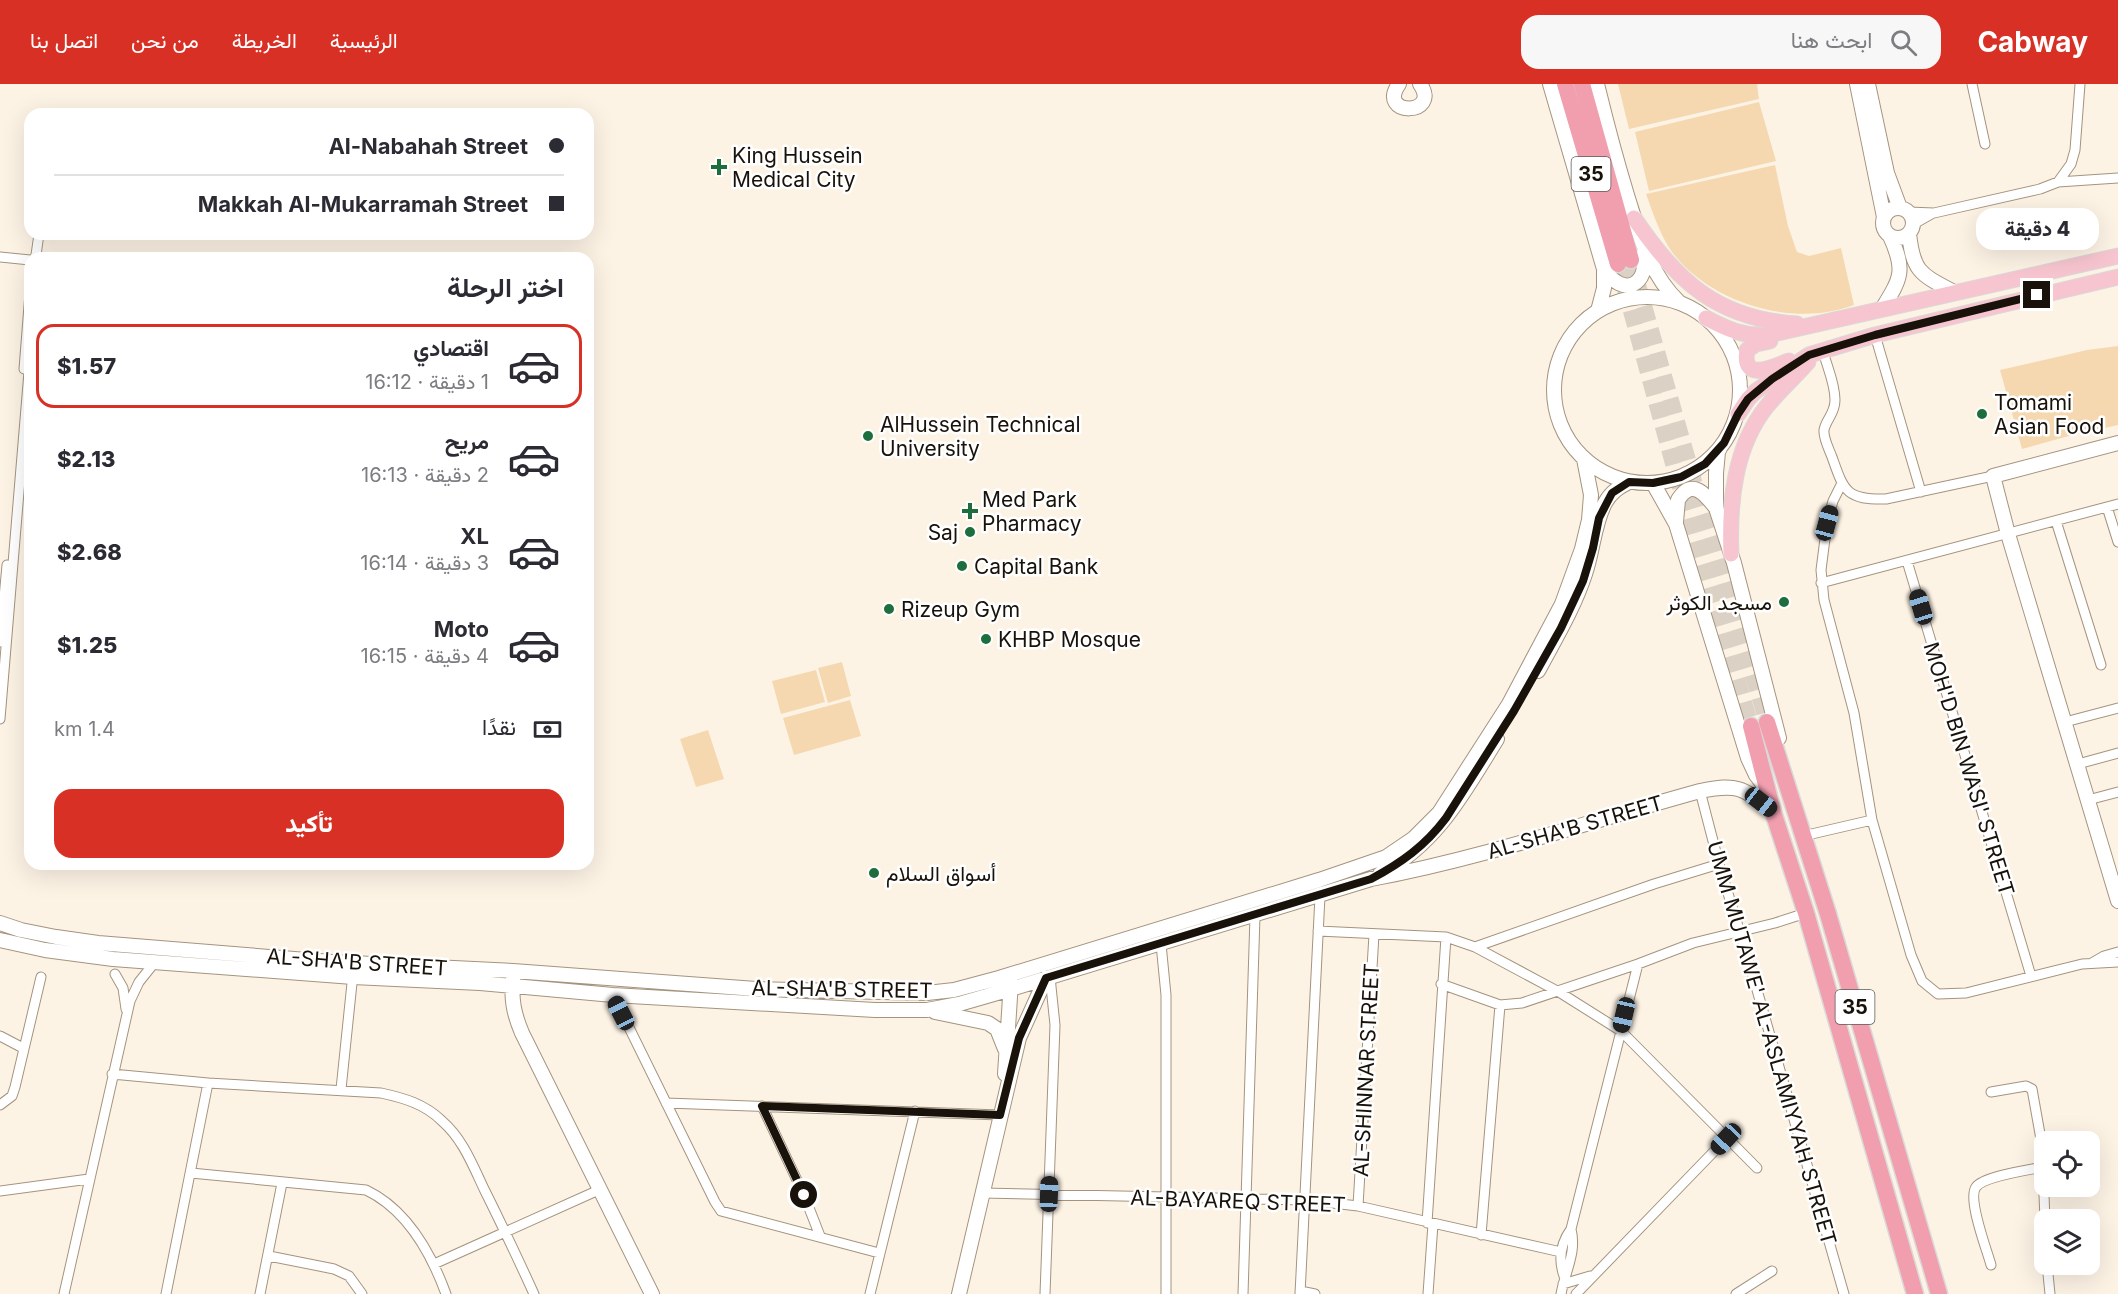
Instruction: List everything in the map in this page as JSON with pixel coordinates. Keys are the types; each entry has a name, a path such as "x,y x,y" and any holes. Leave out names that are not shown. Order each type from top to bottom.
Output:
{"highway":[{"name":"35","path":"1565,84 1618,264"},
{"name":"35","path":"1582,84 1618,264"},
{"name":"35","path":"1915,1294 1801,915 1767,790 1759,724 1786,784 1803,836 1939,1294"}],"main road":[{"path":"1634,219 1664,259 1685,281 1710,299 1734,312 1760,319 1812,325"},
{"path":"2118,256 1847,318 1756,344 1747,350 1746,358 1750,368 1762,370 1875,335 2118,277"},
{"path":"1706,318 1730,330 1755,336 1847,318"},
{"path":"1738,414 1756,391 1816,353"},
{"path":"1731,554 1730,524 1734,483 1751,429 1767,405 1816,353"}],"street":[{"path":"1397,85 1394,97 1396,101 1402,108 1411,110 1420,105 1424,97 1420,84"},
{"path":"1550,84 1618,264 1614,282 1632,284 1639,280 1645,268 1642,246 1598,84"},
{"path":"1857,84 1884,218 1884,228 1897,250 1900,265 1898,283 1882,309"},
{"path":"1868,84 1887,173 1907,220 1912,258 1918,269 1929,279 1954,292"},
{"path":"1972,84 1985,144"},
{"path":"2058,182 2071,164 2075,150 2080,84"},
{"path":"1884,218 1890,210 1907,220 2040,189 2058,182 2118,178"},
{"path":"1890,236 1900,237 1907,220"},
{"path":"1642,246 1669,292 1680,303 1706,318 1724,338 1736,362 1740,379 1738,414 1718,452 1716,508 1731,554 1786,764 1786,784"},
{"path":"0,259 24,259"},
{"path":"1598,311 1604,288 1618,264"},
{"path":"1680,303 1659,298 1638,298 1610,305 1582,324 1567,342 1557,364 1554,399 1558,419 1571,444 1584,459 1608,475 1629,482 1653,483 1681,477 1710,459 1724,443"},
{"path":"1875,335 1921,492"},
{"path":"1816,353 1835,398 1834,410 1825,426 1825,435 1841,485 1850,494 1873,500 1886,499 1993,476 2118,443"},
{"path":"0,642 24,363"},
{"path":"0,719 24,432"},
{"name":"AL-SHA'B STREET","path":"0,940 45,950 155,962 353,970 513,971 756,989 898,994 954,990 1012,974 1215,910 1311,883 1386,856 1414,838 1439,813 1509,704 1565,596 1582,549 1591,508 1590,483 1584,459"},
{"path":"1993,476 2008,534 2118,901"},
{"name":"AL-SHA'B STREET","path":"1371,879 1404,860 1433,835 1481,765 1532,682 1573,605 1588,564 1599,518 1606,501 1618,487 1629,482"},
{"path":"1653,483 1676,524 1748,758 1756,775 1767,790"},
{"path":"1841,485 1833,501 1827,523 1821,583 1854,713 1872,819 1918,973 1929,988 1938,994 1965,993 2092,963 2118,962"},
{"path":"1676,524 1678,500 1687,491 1704,492 1716,508"},
{"path":"1821,583 2118,504"},
{"path":"2107,507 2118,542"},
{"path":"2056,521 2101,665"},
{"name":"MOH'D BIN WASI' STREET","path":"1907,561 2031,976"},
{"path":"2065,722 2118,708"},
{"path":"2078,764 2118,753"},
{"name":"AL-SHA'B STREET","path":"0,923 39,933 99,943 433,980 612,995 875,1010 927,1010 959,1004 1011,989 1371,879 1446,864 1700,791 1735,787 1744,790 1773,812"},
{"name":"UMM MUTAWE' AL-ASLAMIYYAH STREET","path":"1700,791 1841,1293"},
{"path":"2088,800 2118,792"},
{"path":"1803,836 1872,819"},
{"path":"1475,947 1654,884 1719,864"},
{"path":"1315,1294 1300,1293 1320,896"},
{"path":"1215,910 1223,917 1218,926"},
{"path":"1441,984 1500,1005 1522,1003 1559,992 1693,943 1801,915"},
{"path":"1243,1294 1255,916"},
{"path":"1318,932 1446,937 1475,947 1559,992 1620,1031 1757,1168"},
{"name":"AL-SHINNAR STREET","path":"1358,1206 1374,934"},
{"path":"1428,1294 1441,984 1446,937"},
{"path":"1161,944 1166,995 1166,1294"},
{"path":"2092,963 2118,952"},
{"path":"64,1294 127,1012 134,992 155,962"},
{"path":"1562,1287 1561,1252 1564,1240 1571,1229 1638,964"},
{"path":"341,1089 353,970"},
{"path":"513,971 514,1016 652,1294"},
{"path":"116,974 123,988 127,1012"},
{"path":"1006,1088 1006,1052 1012,974"},
{"path":"0,1105 12,1096 41,977"},
{"path":"959,1294 1006,1088 1024,1023 1048,978"},
{"path":"1045,1294 1055,1025 1048,978"},
{"path":"612,995 721,1211 879,1253"},
{"path":"1481,1234 1500,1005"},
{"path":"927,1010 988,1023 997,1029 1006,1052"},
{"path":"0,1036 23,1048"},
{"path":"112,1074 208,1083 341,1089 403,1097 420,1104 442,1120 470,1158 534,1294"},
{"path":"166,1294 208,1083"},
{"path":"1991,1092 2026,1086 2032,1089 2040,1131"},
{"path":"666,1103 1000,1115"},
{"path":"762,1106 804,1195 819,1236"},
{"path":"870,1294 915,1111"},
{"path":"1576,1294 1726,1139"},
{"path":"1991,1265 1975,1208 1973,1194 1976,1187 1988,1180 2034,1169"},
{"path":"191,1173 366,1190 382,1198 403,1217 434,1264 446,1294"},
{"path":"0,1191 89,1179"},
{"path":"260,1294 282,1183"},
{"path":"434,1264 601,1189"},
{"name":"AL-BAYAREQ STREET","path":"982,1193 1306,1200 1358,1206 1561,1252"},
{"path":"1562,1287 1574,1244 1571,1229"},
{"path":"269,1256 334,1269 349,1276 362,1294"},
{"path":"1570,1265 1581,1275 1592,1275"},
{"path":"1736,1294 1772,1271"},
{"path":"1562,1287 1580,1285 1592,1275"},
{"path":"2048,1275 2050,1294"}],"shaded area":[{"path":"1618,84 1757,84 1759,99 1629,129"},
{"path":"1759,102 1776,161 1649,191 1635,132"},
{"path":"1775,165 1788,226 1797,252 1809,256 1841,248 1854,305 1806,314 1756,307 1731,298 1709,285 1689,270 1668,245 1646,194"},
{"path":"2118,346 2118,425 2022,449 2000,370 2087,350"},
{"path":"842,662 851,696 828,703 818,668"},
{"path":"816,670 825,702 781,714 772,681"},
{"path":"850,700 861,736 794,755 783,718"},
{"path":"708,730 724,779 696,787 680,739"}],"tunnel":[{"path":"1631,260 1701,506 1767,722"},
{"path":"1618,264 1674,467 1751,726"}],"place":[{"name":"King Hussein Medical City","path":"719,167"},
{"name":"Tomami Asian Food","path":"1982,414"},
{"name":"AlHussein Technical University","path":"868,436"},
{"name":"Med Park Pharmacy","path":"970,511"},
{"name":"Saj","path":"970,532"},
{"name":"Capital Bank","path":"962,566"},
{"name":"مسجد الكوثر","path":"1784,602"},
{"name":"Rizeup Gym","path":"889,609"},
{"name":"KHBP Mosque","path":"986,639"},
{"name":"أسواق السلام","path":"874,873"}],"route":[{"path":"804,1195 762,1106 1000,1115 1024,1023 1046,978 1371,879 1404,860 1419,849 1446,818 1532,682 1576,597 1593,548 1599,518 1606,501 1618,487 1629,482 1667,481 1681,477 1705,464 1724,443 1748,399 1772,379 1809,355 1875,335 2037,295"}]}
